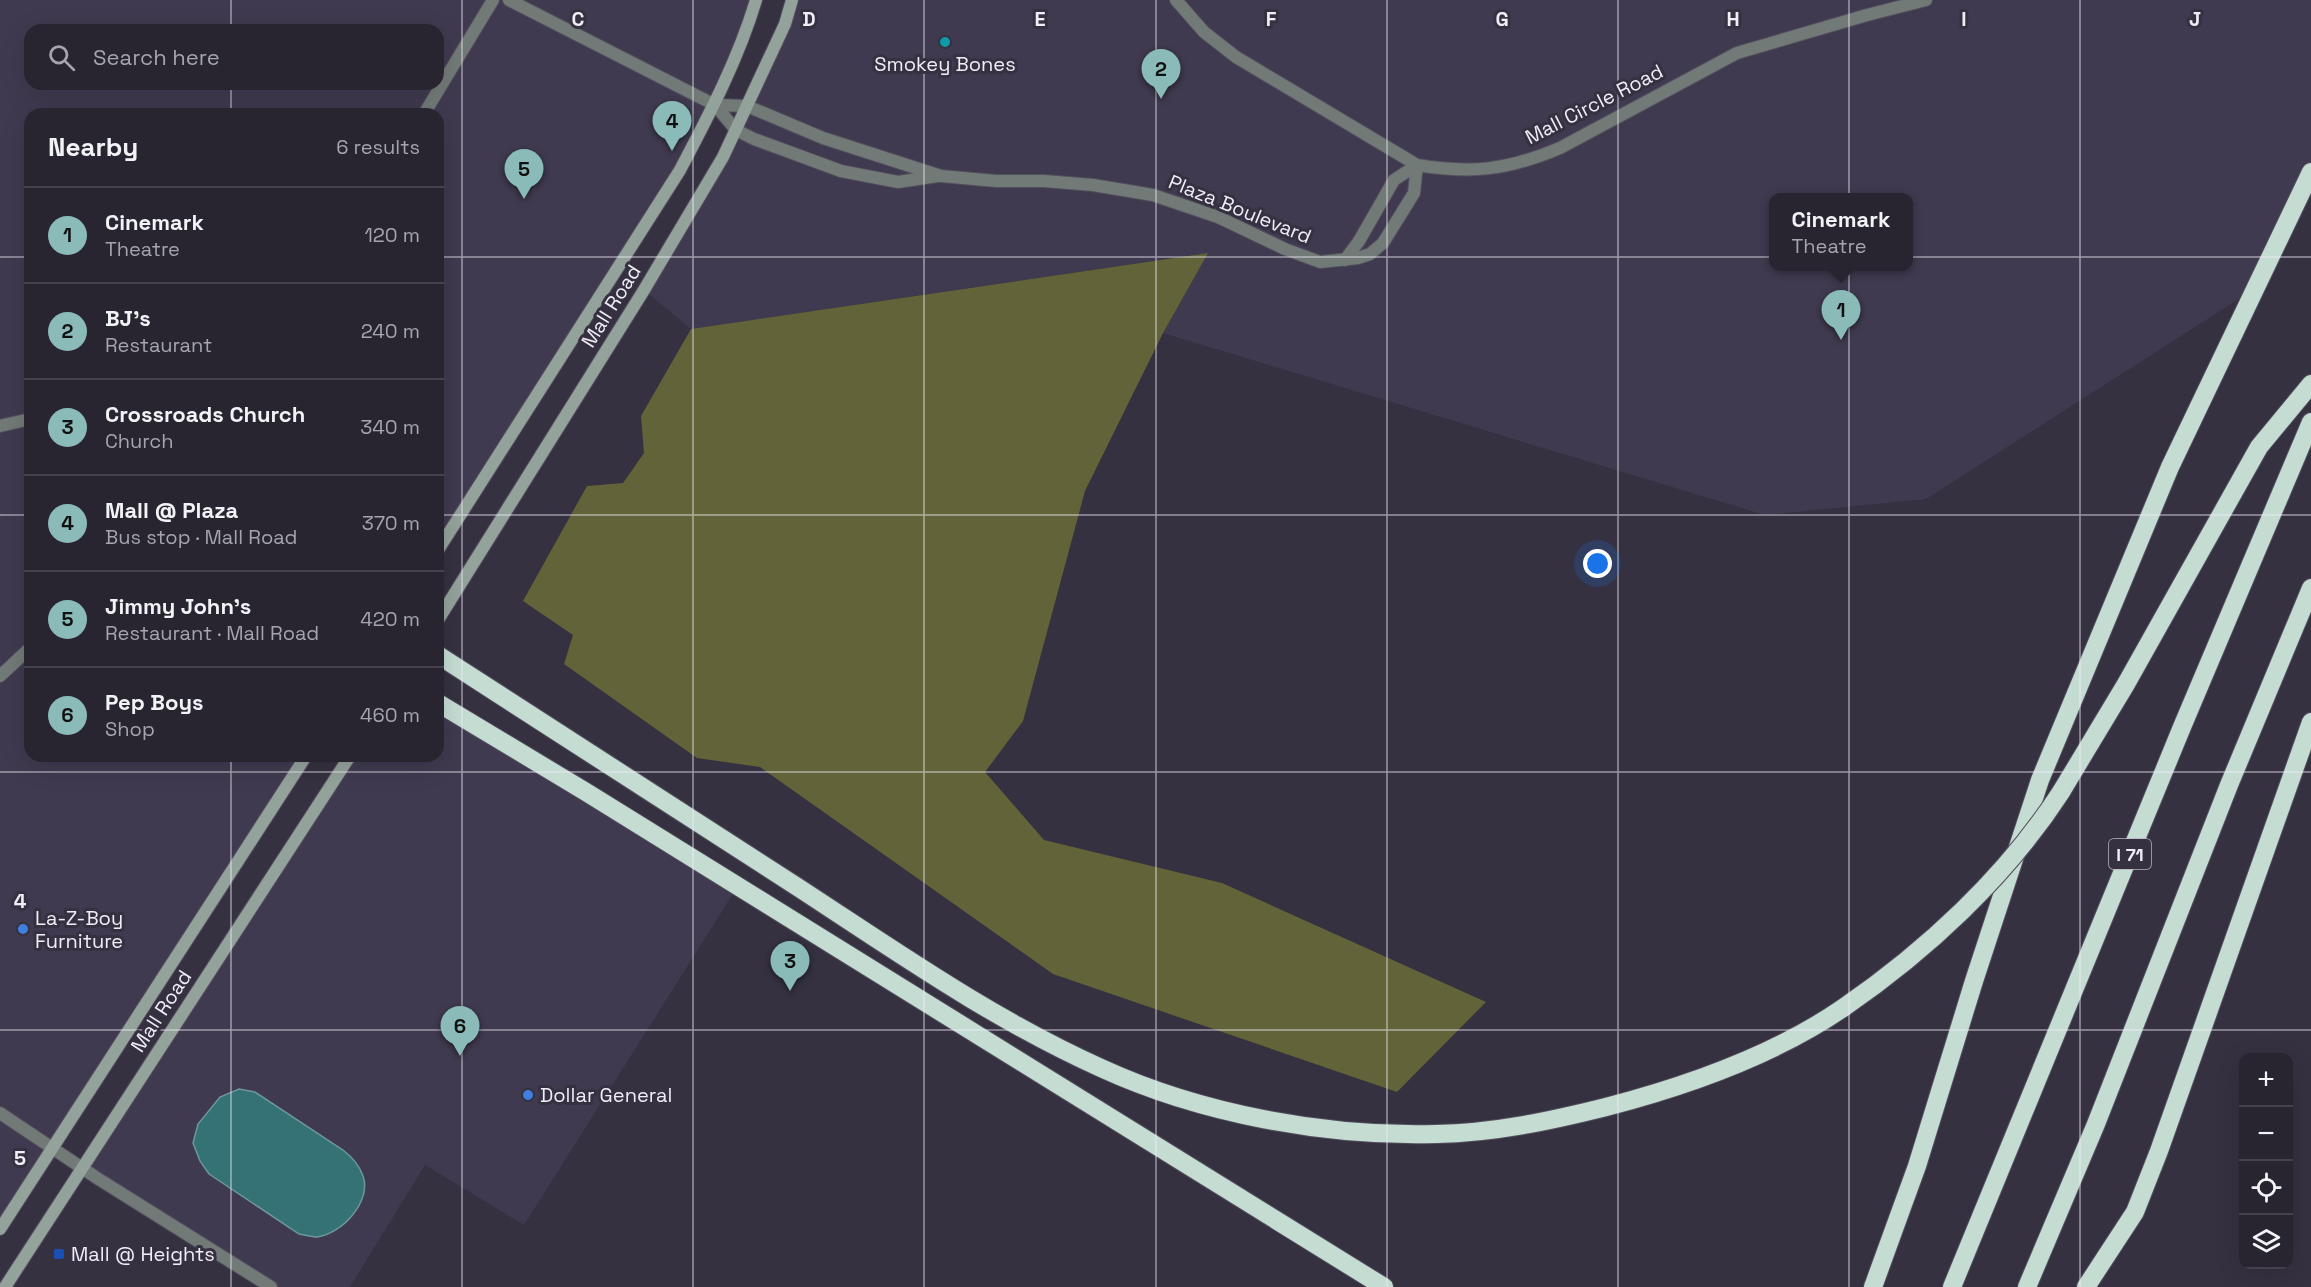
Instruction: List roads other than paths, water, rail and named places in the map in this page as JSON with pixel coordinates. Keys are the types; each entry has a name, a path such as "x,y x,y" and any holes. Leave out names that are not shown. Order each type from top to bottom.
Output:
{"highway":[{"path":"1874,1287 1917,1166 1974,981 2040,780 2170,467 2311,172"},
{"path":"444,659 927,971 1024,1029 1103,1069 1170,1094 1221,1109 1285,1122 1387,1134 1439,1134 1509,1127 1553,1120 1621,1103 1707,1075 1789,1039 1824,1021 1883,980 1956,918 2042,823 2126,684 2259,447 2311,384"},
{"name":"I 71","path":"1952,1287 2186,716 2311,422"},
{"path":"2027,1287 2096,1124 2229,785 2311,588"},
{"path":"444,707 586,792 1384,1287"},
{"path":"2086,1287 2135,1212 2159,1151 2311,722"},
{"path":"1332,1254 1365,1287"}],"main road":[{"name":"Mall Road","path":"444,541 680,170 715,105 747,29 756,0"},
{"name":"Mall Road","path":"444,610 644,290 723,158 785,24 792,0"},
{"name":"Mall Road","path":"0,1229 302,762"},
{"name":"Mall Road","path":"4,1287 346,762"}],"street":[{"path":"444,81 493,0"},
{"name":"Plaza Boulevard","path":"508,0 715,105 736,129 754,139 841,171 898,182 941,176"},
{"name":"Mall Circle Road","path":"1176,0 1204,32 1236,57 1417,165 1451,171 1507,167 1536,158 1560,148 1640,103 1737,53 1926,0"},
{"path":"428,108 439,90"},
{"name":"Plaza Boulevard","path":"715,105 747,106 835,142 941,176 1093,185 1153,195 1218,217 1303,257 1320,262 1345,260 1370,254 1383,243 1414,194 1417,165"},
{"path":"1345,260 1359,241 1394,180 1417,165"},
{"path":"0,426 24,420"},
{"path":"0,676 24,654"},
{"path":"0,1113 271,1287"}],"place":[{"name":"Smokey Bones","path":"945,42"},
{"name":"BJ's","path":"1161,99"},
{"name":"Mall @ Plaza","path":"672,151"},
{"name":"Jimmy John's","path":"524,199"},
{"name":"Cinemark","path":"1841,340"},
{"name":"La-Z-Boy Furniture","path":"23,929"},
{"name":"Crossroads Church","path":"790,991"},
{"name":"Pep Boys","path":"460,1056"},
{"name":"Dollar General","path":"528,1095"},
{"name":"Mall @ Heights","path":"59,1254"}]}
